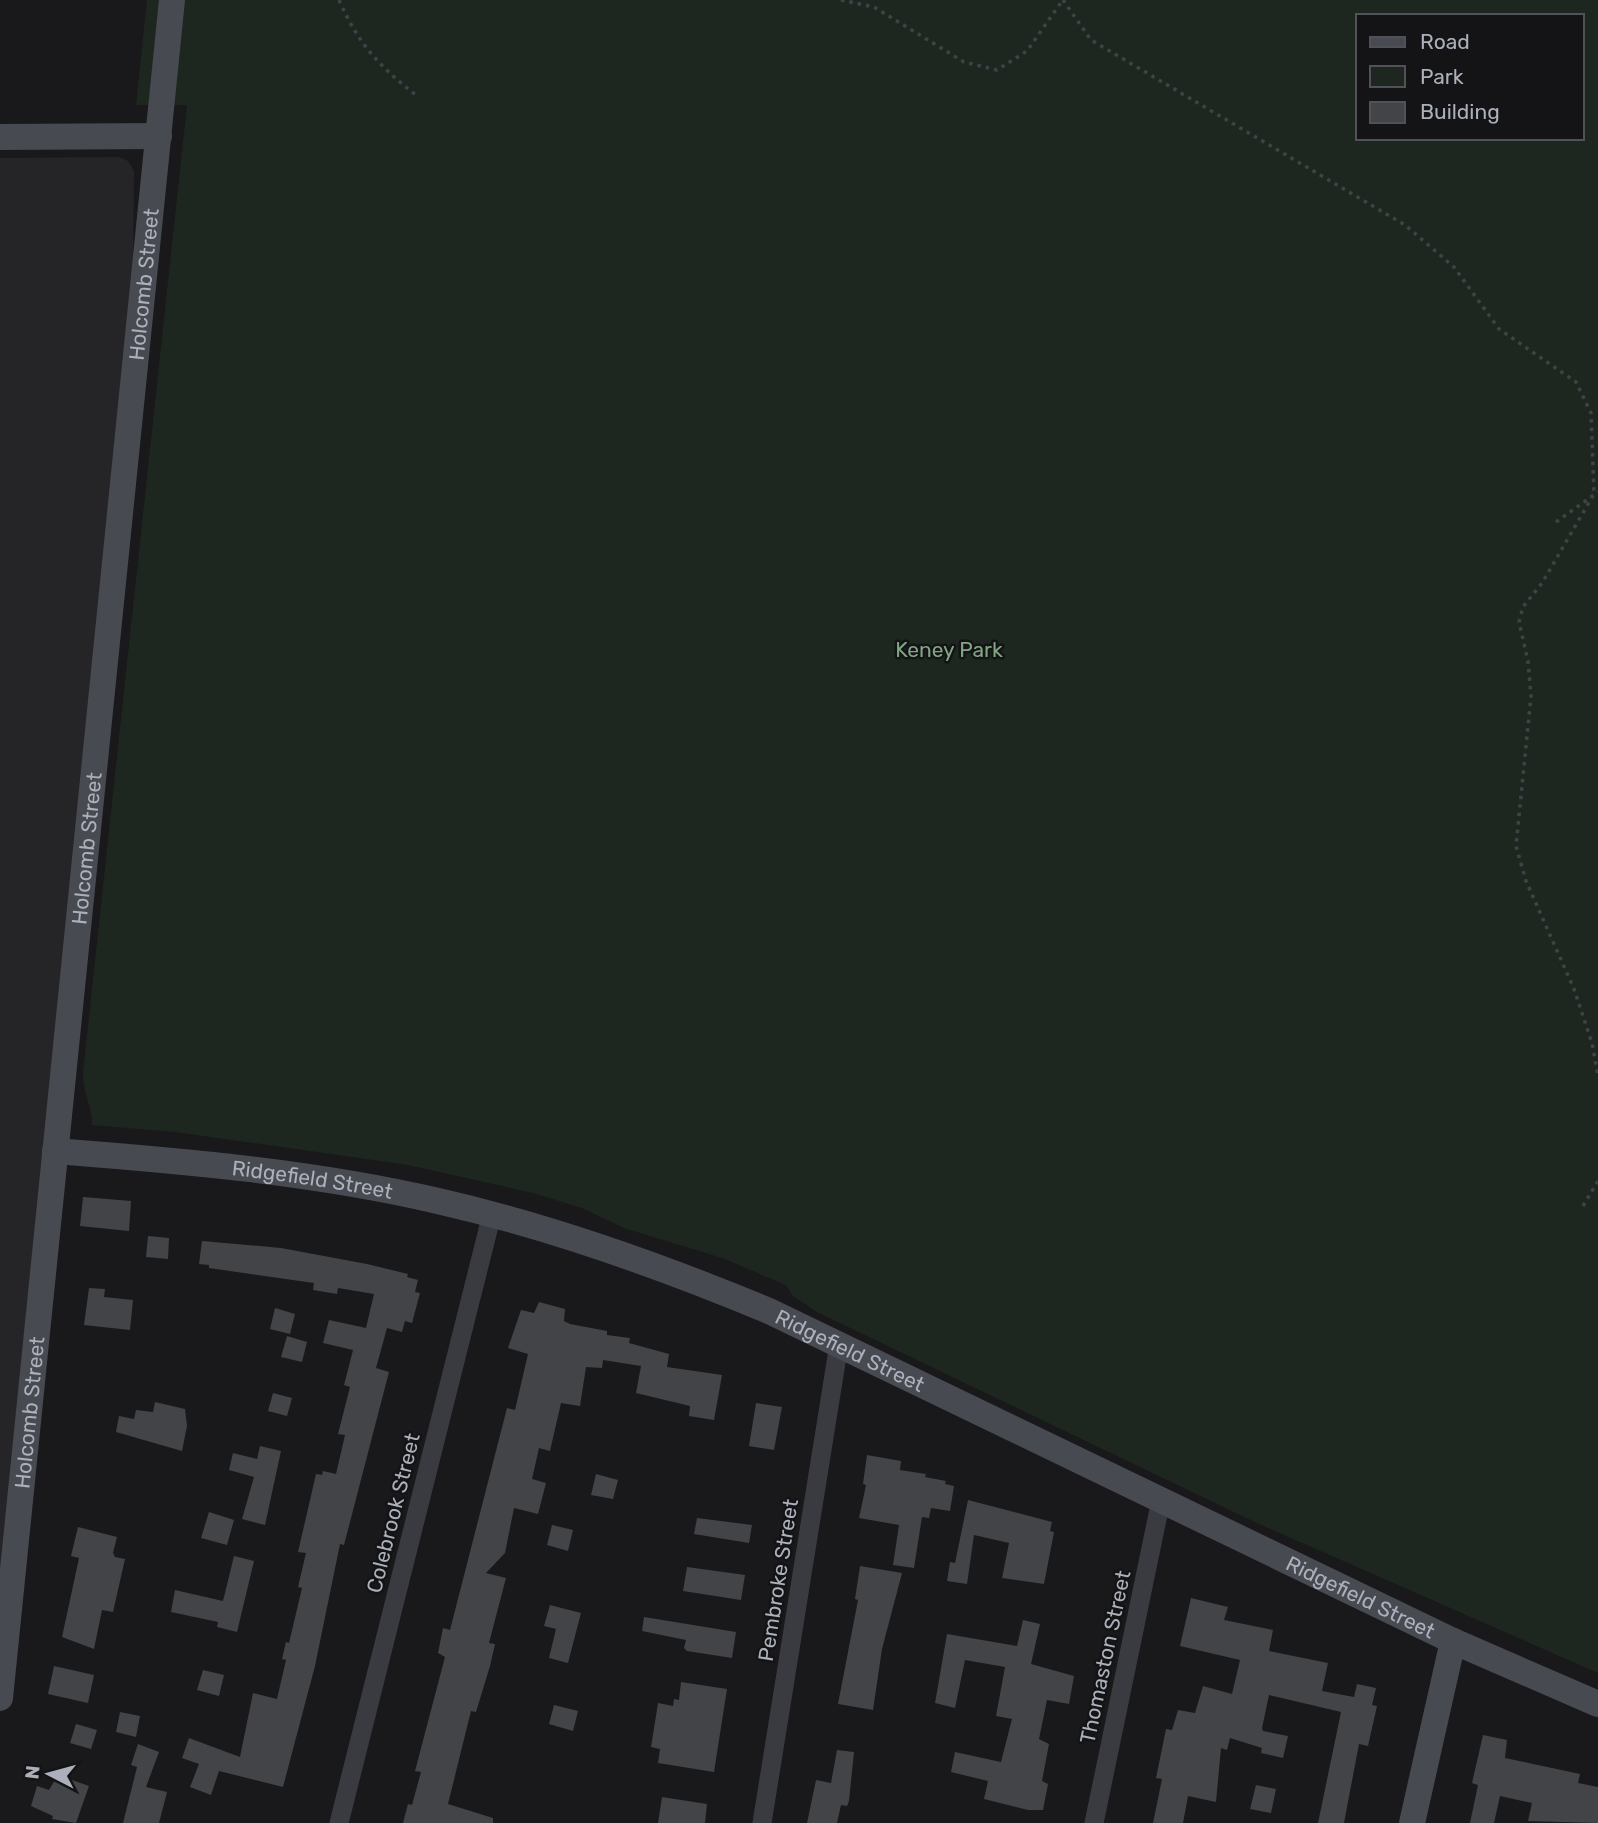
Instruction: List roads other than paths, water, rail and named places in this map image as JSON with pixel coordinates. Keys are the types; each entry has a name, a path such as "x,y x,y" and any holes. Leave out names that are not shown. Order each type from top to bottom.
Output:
{"street":[{"name":"Holcomb Street","path":"0,1698 172,0"},
{"path":"0,137 159,136"},
{"name":"Ridgefield Street","path":"55,1151 282,1173 396,1192 492,1214 664,1268 769,1311 1453,1641 1598,1704"},
{"name":"Colebrook Street","path":"339,1823 492,1214"},
{"name":"Pembroke Street","path":"762,1823 839,1344"},
{"name":"Thomaston Street","path":"1094,1823 1161,1500"},
{"path":"1412,1823 1453,1641"}],"park label":[{"name":"Keney Park","path":"949,649"}]}
